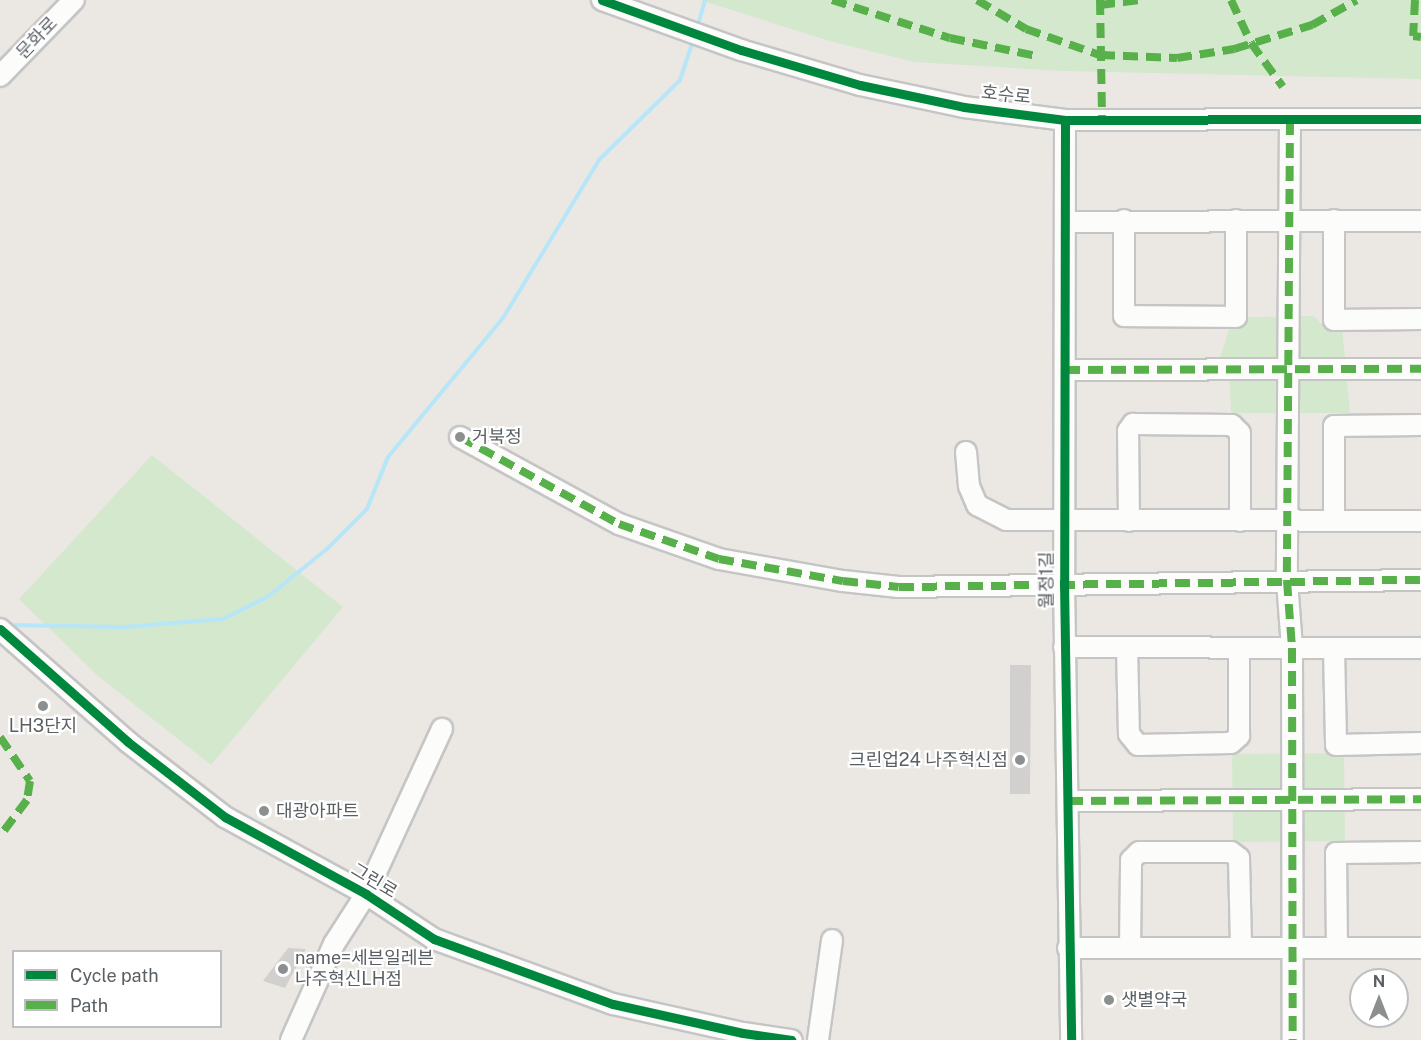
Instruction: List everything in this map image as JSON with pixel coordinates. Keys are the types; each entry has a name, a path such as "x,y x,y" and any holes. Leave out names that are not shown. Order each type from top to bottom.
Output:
{"street":[{"name":"문화로","path":"0,76 74,0"},
{"name":"호수로","path":"602,0 646,18 741,50 871,88 964,107 1065,120 1421,118"},
{"name":"월정1길","path":"1065,120 1064,647 1071,1040"},
{"path":"1290,120 1287,581 1292,648 1293,1040"},
{"path":"1124,220 1124,316 1236,318 1236,220"},
{"path":"1066,222 1124,220 1421,221"},
{"path":"1334,220 1334,320 1421,320"},
{"path":"1065,369 1421,369"},
{"path":"1129,521 1128,431 1133,424 1232,424 1240,432 1240,521"},
{"path":"1334,521 1334,426 1421,425"},
{"path":"460,437 619,525 719,559 843,581 898,587 1064,582 1421,580"},
{"path":"966,452 969,486 977,505 984,511 1006,520 1064,522 1421,521"},
{"name":"그린로","path":"0,629 24,653 128,742 225,817 366,894 434,939 553,985 657,1016 791,1040"},
{"path":"1064,647 1421,648"},
{"path":"1127,648 1129,735 1138,745 1231,743 1239,736 1239,648"},
{"path":"1334,648 1336,744 1421,743"},
{"path":"291,1040 334,944 366,894 442,729"},
{"path":"1068,801 1421,799"},
{"path":"1131,948 1131,860 1139,852 1231,852 1239,858 1240,948"},
{"path":"1337,948 1336,853 1421,852"},
{"path":"818,1040 832,940"},
{"path":"1068,948 1421,948"}],"green space":[{"path":"700,0 1421,0 1421,79 1063,71 914,62 829,41"},
{"path":"1313,316 1323,325 1342,325 1350,413 1231,413 1229,364 1219,361 1230,327 1243,325 1248,317"},
{"path":"152,455 343,607 211,765 98,676 19,599"},
{"path":"1344,753 1345,841 1233,842 1232,754"}],"building":[{"path":"1010,665 1031,665 1030,794 1010,794"},
{"name":"name=세븐일레븐 나주혁신LH점","path":"288,948 306,949 285,988 263,981"}],"waterway":[{"path":"697,28 705,0"},
{"path":"6,625 124,627 223,619 269,596 328,548 367,509 388,457 503,318 599,160 680,80 694,38"}],"marked path":[{"path":"832,0 950,38 1037,56"},
{"path":"977,0 1026,29 1100,55 1177,58 1234,49 1312,25 1357,0"},
{"path":"1100,0 1102,120"},
{"path":"1100,5 1138,0"},
{"path":"1231,0 1251,43 1283,87"},
{"path":"1415,0 1413,36 1421,37"},
{"path":"1290,120 1287,581 1292,648 1293,1040"},
{"path":"1065,370 1421,369"},
{"path":"460,437 619,524 719,559 843,581 899,587 1421,580"},
{"path":"0,737 30,781 27,800 0,836"},
{"path":"1068,801 1421,799"}],"cycle path":[{"path":"602,0 741,50 860,85 964,107 1065,120 1421,119"},
{"path":"1065,120 1064,582 1071,1040"},
{"path":"0,629 128,742 225,817 366,894 434,939 613,1004 743,1033 791,1040"}],"place":[{"name":"거북정","path":"460,437"},
{"name":"LH3단지","path":"43,706"},
{"name":"크린업24 나주혁신점","path":"1020,760"},
{"name":"대광아파트","path":"264,811"},
{"name":"name=세븐일레븐 나주혁신LH점","path":"283,969"},
{"name":"샛별약국","path":"1109,1000"}]}
